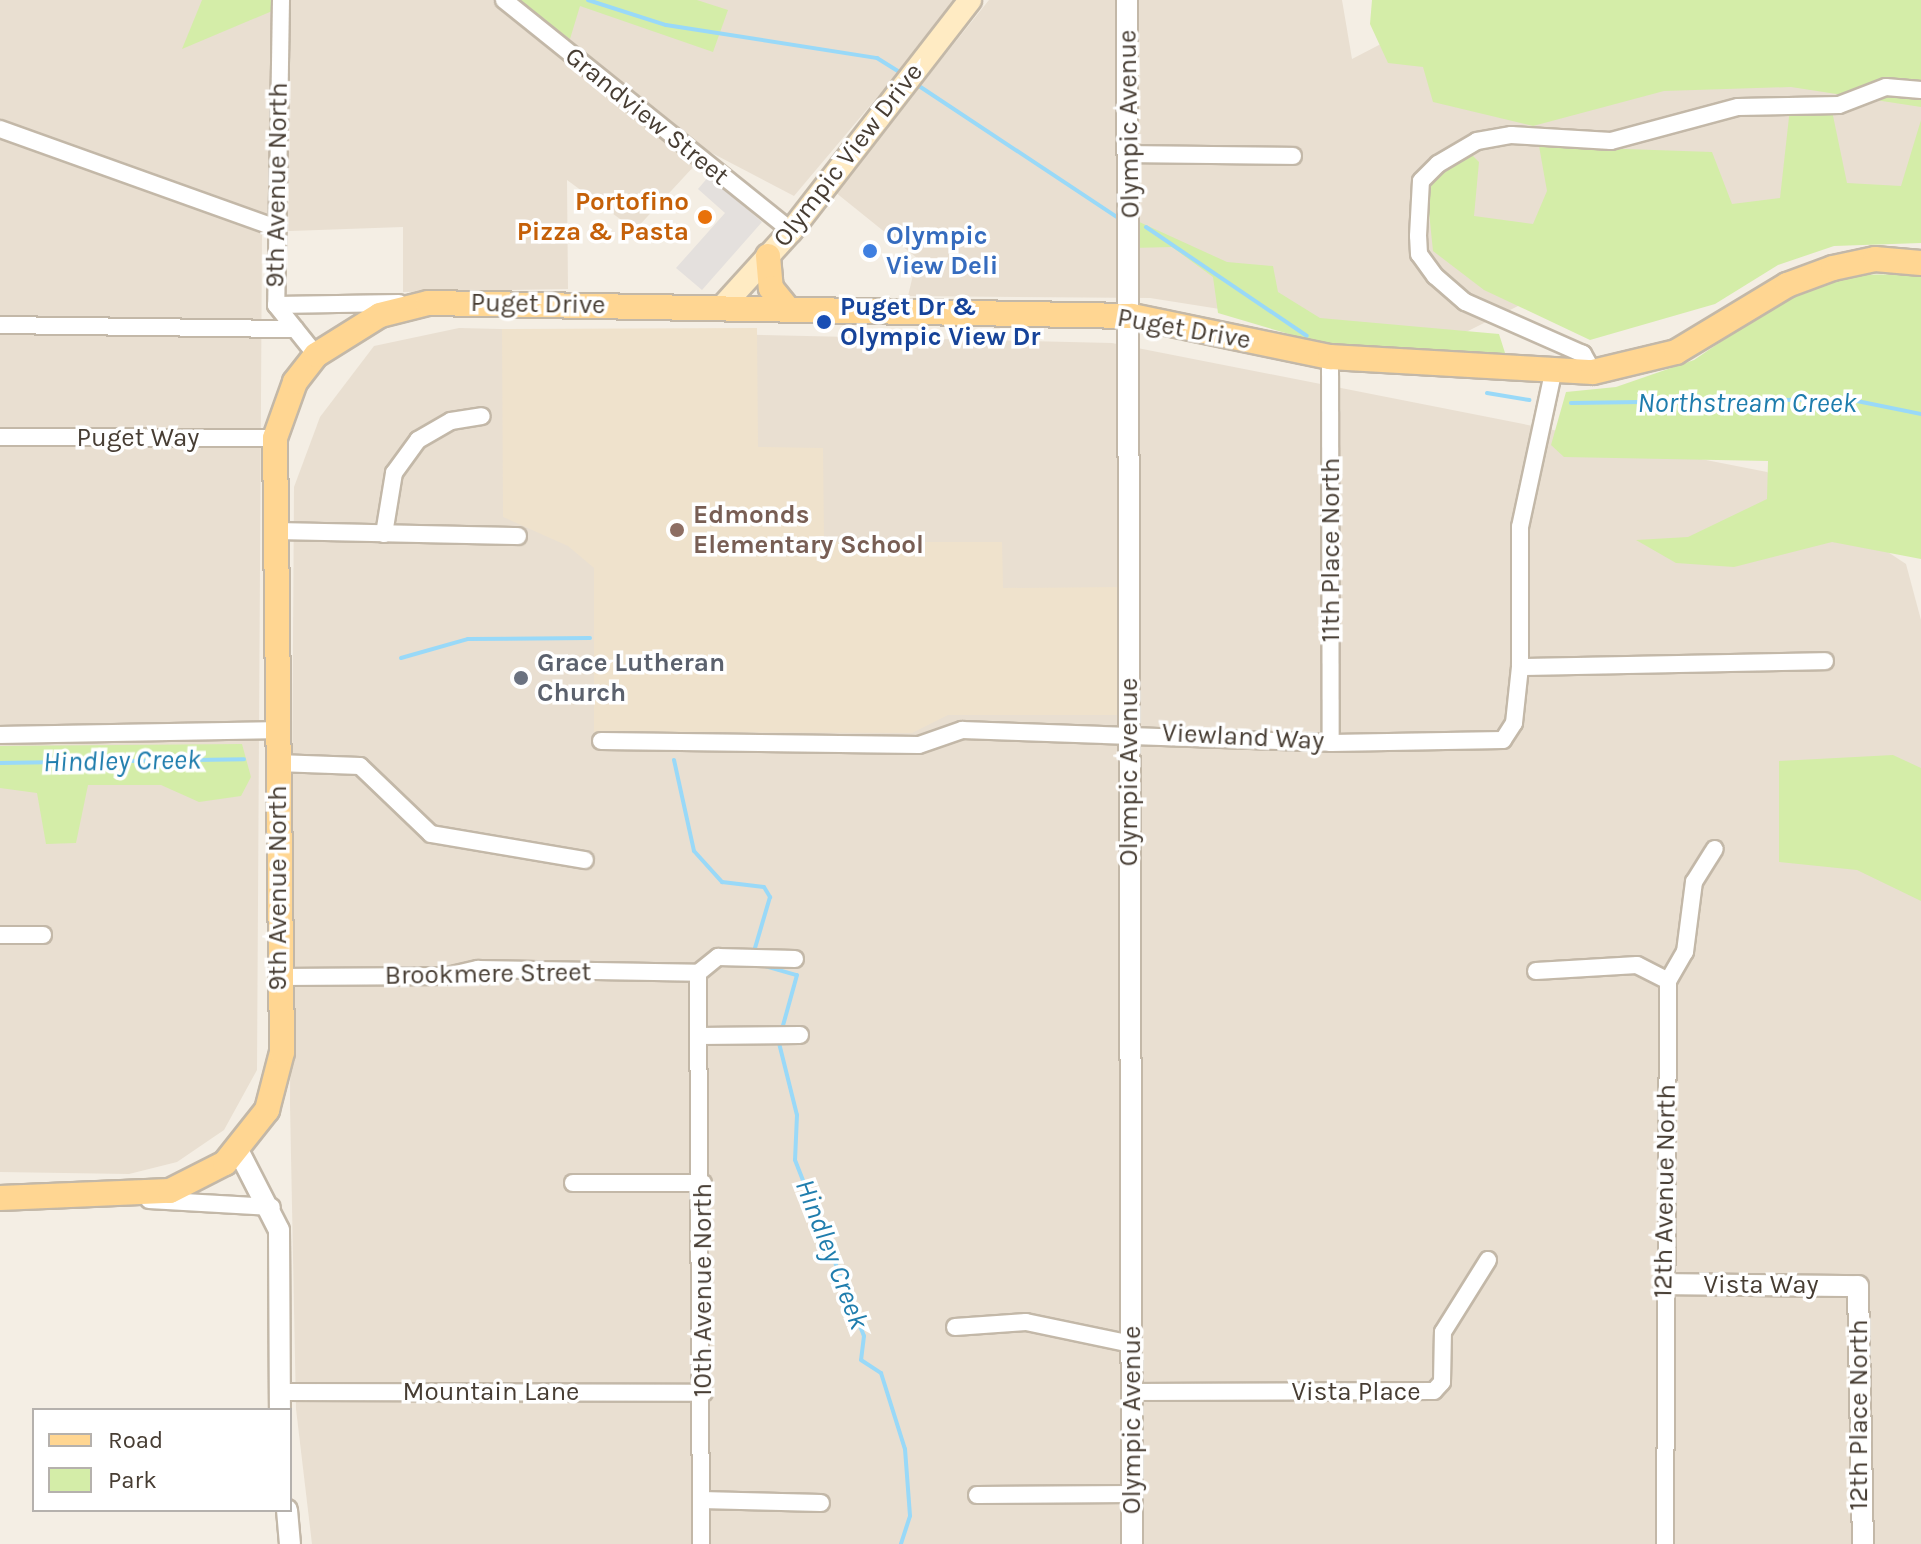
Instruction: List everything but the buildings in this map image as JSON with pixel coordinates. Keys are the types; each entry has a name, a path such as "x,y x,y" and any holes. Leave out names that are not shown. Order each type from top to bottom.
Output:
{"main road":[{"name":"Olympic View Drive","path":"722,307 791,231 970,0"},
{"path":"768,256 771,288 787,308"},
{"name":"Puget Drive","path":"428,303 1132,316 1330,357 1553,373 1593,372 1676,352 1787,285 1833,268 1875,259 1921,263"},
{"name":"9th Avenue North","path":"238,1150 267,1110 279,1074 273,531 275,438 295,382 316,355 380,315 428,303"},
{"path":"0,1198 128,1198 184,1185 238,1150"}],"street":[{"name":"9th Avenue North","path":"281,0 273,227 276,305 316,355"},
{"name":"Grandview Street","path":"504,0 791,231"},
{"name":"Olympic Avenue","path":"1127,0 1132,316 1128,731 1132,1544"},
{"path":"1593,372 1583,354 1465,302 1435,276 1419,254 1418,236 1421,181 1438,164 1477,141 1511,135 1611,141 1738,107 1839,105 1886,87 1921,90"},
{"path":"0,129 273,227"},
{"path":"1130,154 1293,156"},
{"name":"Puget Drive","path":"276,305 428,303"},
{"path":"0,325 295,329"},
{"name":"11th Place North","path":"1330,357 1331,743"},
{"path":"1553,373 1520,527 1520,667 1825,661"},
{"path":"384,534 394,473 418,440 451,421 482,416"},
{"name":"Puget Way","path":"0,437 275,438"},
{"path":"273,531 518,536"},
{"name":"Viewland Way","path":"601,741 919,745 962,730 1128,731 1331,743 1503,740 1514,723 1520,667"},
{"path":"0,735 276,730"},
{"path":"277,763 360,766 431,834 585,860"},
{"name":"12th Avenue North","path":"1665,1544 1668,981 1685,952 1694,882 1715,849"},
{"path":"0,935 43,935"},
{"path":"698,973 718,957 795,959"},
{"path":"1536,971 1637,965 1668,981"},
{"name":"Brookmere Street","path":"278,977 447,976 478,969 698,973"},
{"name":"10th Avenue North","path":"698,973 703,1183 701,1544"},
{"path":"699,1036 800,1035"},
{"path":"238,1150 272,1207 279,1230 279,1401"},
{"path":"573,1183 703,1183"},
{"path":"128,1198 272,1207"},
{"name":"Vista Place","path":"1130,1392 1434,1391 1442,1382 1443,1332 1488,1260"},
{"name":"Vista Way","path":"1664,1284 1858,1286"},
{"name":"12th Place North","path":"1858,1286 1863,1544"},
{"path":"955,1327 1026,1322 1131,1344"},
{"name":"Mountain Lane","path":"279,1401 704,1393"},
{"path":"977,1495 1132,1494"},
{"path":"701,1500 821,1503"},
{"path":"287,1512 290,1544"}],"shaded area":[{"path":"0,0 959,0 794,196 708,151 635,230 567,180 568,289 403,292 403,227 262,232 257,1070 224,1130 177,1162 129,1174 0,1172"},
{"path":"989,0 1342,0 1352,59 1402,33 1921,0 1921,226 1624,253 1468,331 1352,330 1150,298 908,296 917,258 835,192"},
{"path":"709,176 762,222 702,290 676,268 725,213 698,189"},
{"path":"459,328 1112,343 1767,472 1906,564 1921,620 1921,1544 312,1544 296,1409 290,1104 294,487 320,417 374,346"},
{"name":"Edmonds Elementary School","path":"757,328 758,447 823,448 824,542 1002,542 1003,588 1122,587 1122,715 948,715 912,733 594,732 594,568 568,546 503,517 502,329"}],"green space":[{"path":"202,0 278,0 277,9 182,49"},
{"path":"516,0 697,0 728,10 713,52 580,6 570,39"},
{"path":"1372,0 1921,0 1921,107 1791,87 1664,91 1533,126 1433,102 1423,67 1388,63 1370,24"},
{"path":"1831,106 1847,183 1901,186 1921,120 1921,243 1834,246 1778,265 1715,304 1590,340 1484,290 1433,251 1426,183 1471,154 1479,162 1474,216 1533,224 1547,191 1539,146 1712,152 1732,204 1780,198 1790,108"},
{"path":"1135,220 1227,262 1273,266 1278,292 1320,318 1499,334 1506,356 1413,357 1316,342 1218,313 1213,277 1172,247 1131,248"},
{"path":"1921,274 1921,559 1832,542 1734,567 1676,563 1636,540 1688,537 1767,499 1768,461 1564,457 1551,445 1566,392 1616,387 1694,360 1770,308 1843,275"},
{"path":"242,744 251,777 241,796 199,802 161,785 88,785 76,843 46,844 37,793 0,788 0,746"},
{"path":"1893,755 1921,768 1921,901 1857,870 1779,862 1779,761"}],"waterway":[{"name":"Northstream Creek","path":"588,0 666,25 877,58 898,71"},
{"name":"Northstream Creek","path":"919,86 1117,217"},
{"name":"Northstream Creek","path":"1146,227 1307,336"},
{"name":"Northstream Creek","path":"1487,393 1529,400"},
{"name":"Northstream Creek","path":"1571,403 1847,399 1921,414"},
{"path":"401,658 468,639 590,638"},
{"name":"Hindley Creek","path":"0,763 244,759"},
{"path":"674,760 694,851 722,882 764,887 770,897 755,948"},
{"name":"Hindley Creek","path":"761,965 797,975 782,1029"},
{"name":"Hindley Creek","path":"779,1043 797,1115 795,1160 864,1336 861,1360 881,1373 905,1449 910,1516 901,1544"}],"place":[{"name":"Portofino Pizza & Pasta","path":"705,217"},
{"name":"Olympic View Deli","path":"870,251"},
{"name":"Puget Dr & Olympic View Dr","path":"824,322"},
{"name":"Edmonds Elementary School","path":"677,530"},
{"name":"Grace Lutheran Church","path":"521,678"}]}
